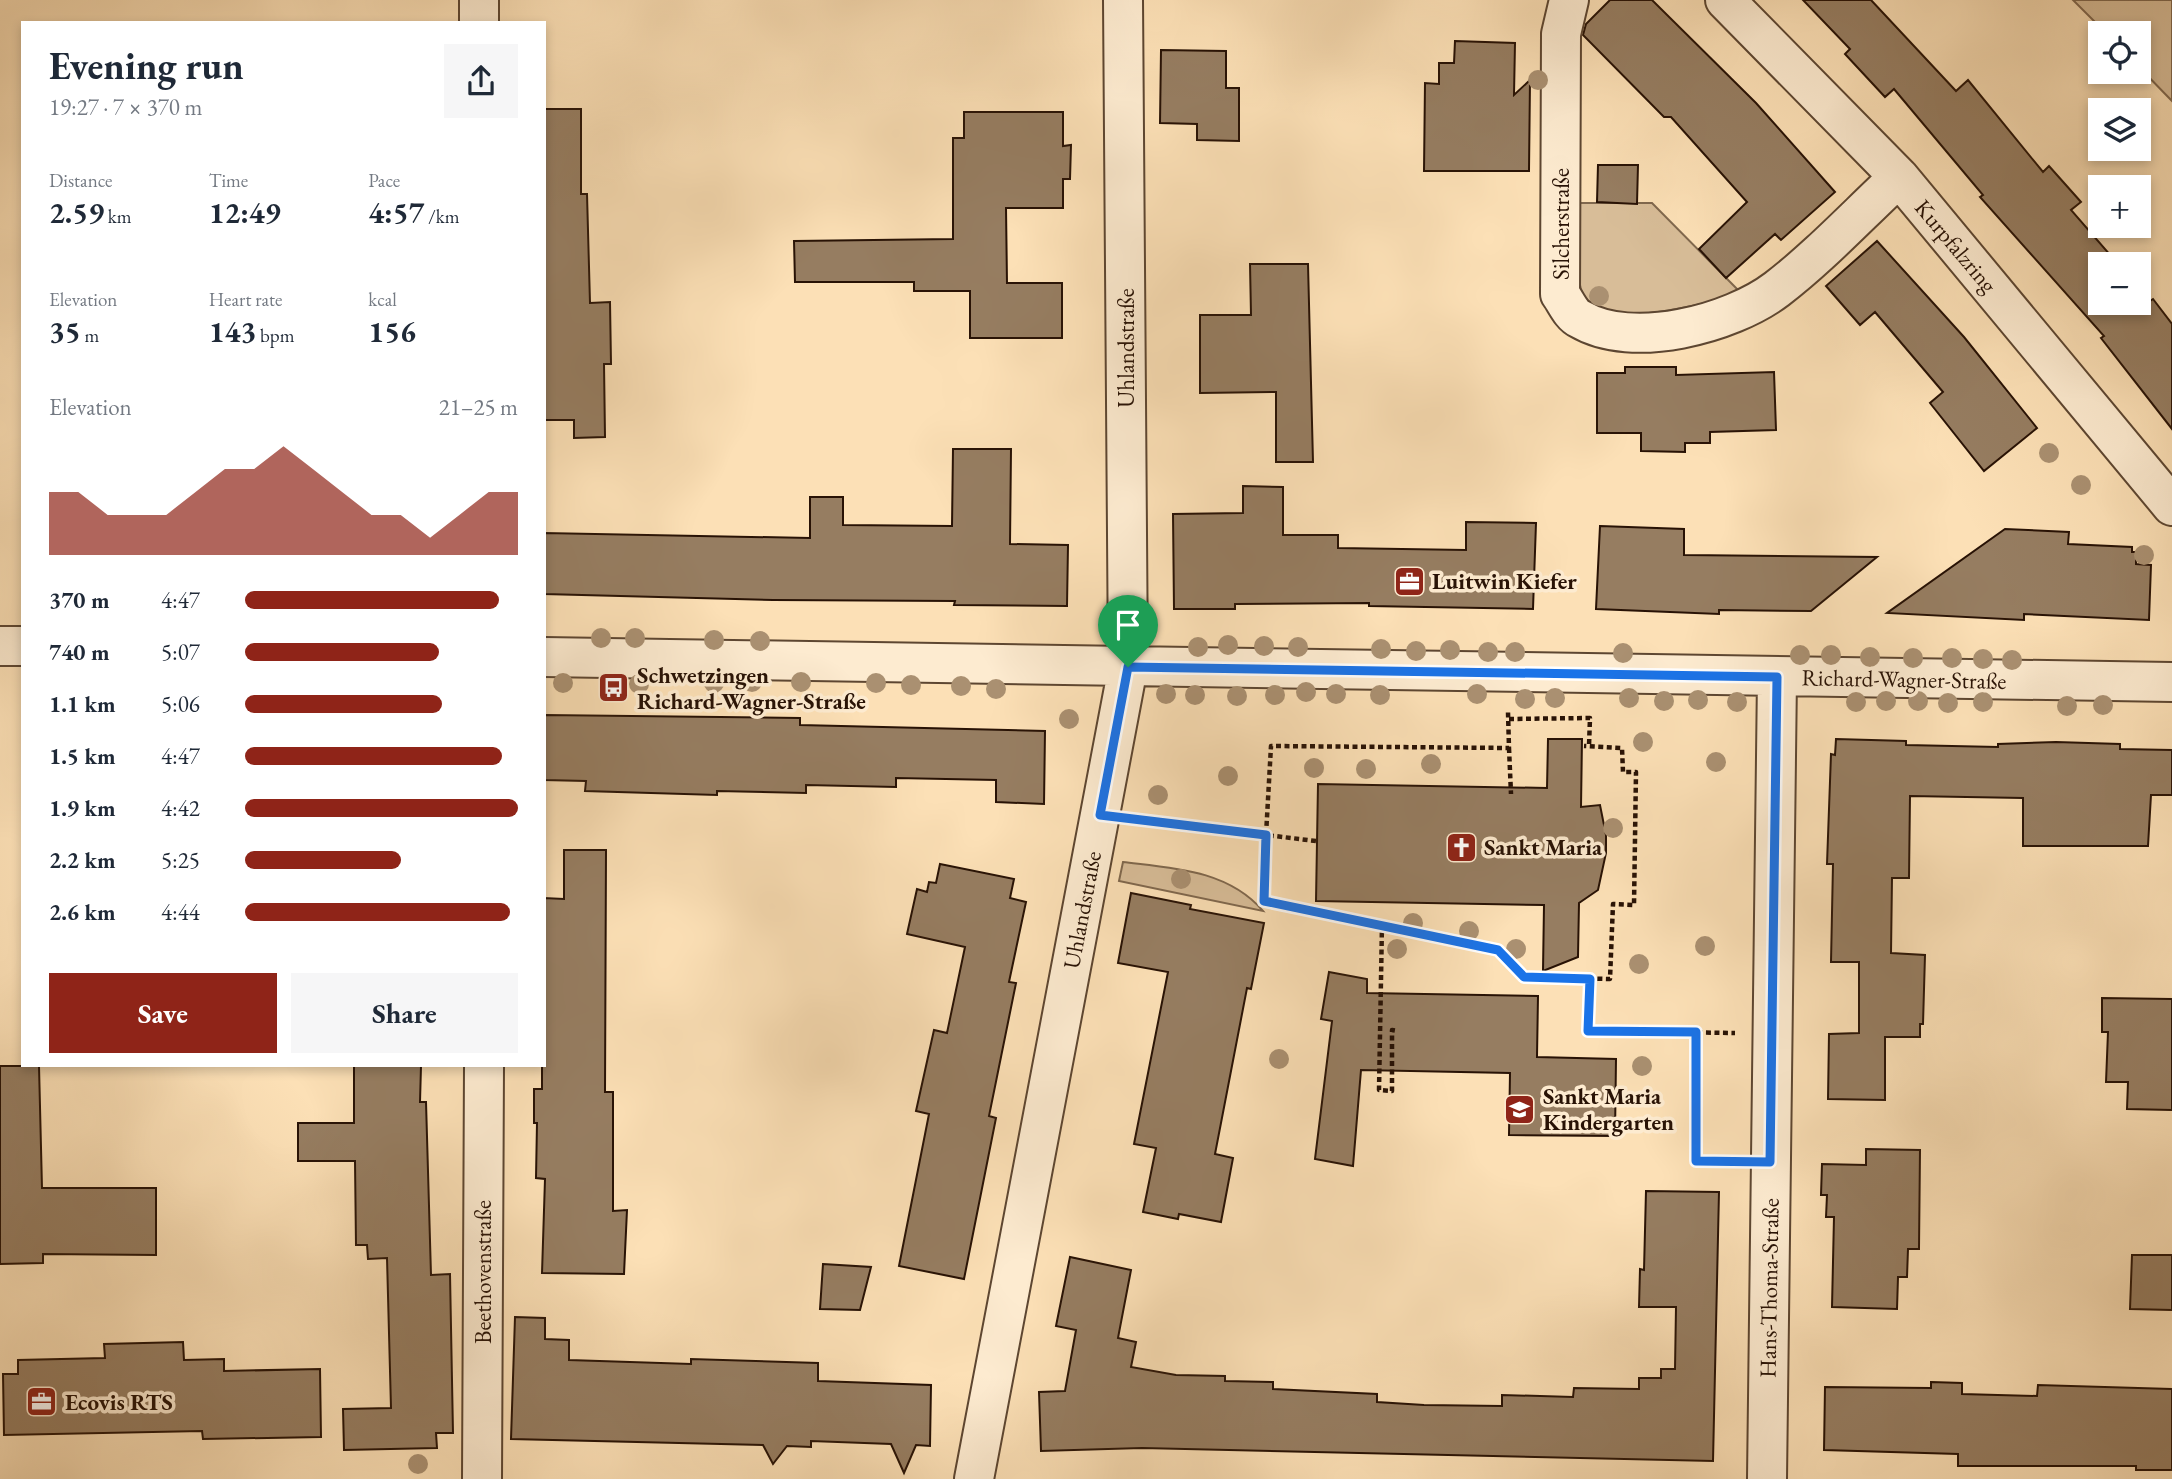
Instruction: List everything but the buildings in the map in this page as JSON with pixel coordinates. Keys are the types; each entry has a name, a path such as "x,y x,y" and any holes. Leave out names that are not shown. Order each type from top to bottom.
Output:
{"street":[{"path":"479,0 479,21"},
{"name":"Uhlandstraße","path":"974,1479 1128,667 1123,0"},
{"name":"Silcherstraße","path":"1569,0 1561,34 1560,294 1577,318 1608,332 1663,332 1727,316 1776,290 1899,177"},
{"name":"Kurpfalzring","path":"1725,0 1899,177 2172,506"},
{"path":"0,646 21,646"},
{"name":"Richard-Wagner-Straße","path":"546,657 2172,682"},
{"name":"Hans-Thoma-Straße","path":"1768,1479 1777,677"},
{"name":"Beethovenstraße","path":"482,1479 484,1067"}],"path":[{"path":"1506,673 1511,794"},
{"path":"1509,719 1590,718 1586,746 1622,748 1623,772 1636,772 1634,905 1613,904 1610,979 1524,977 1498,950 1264,901 1271,746 1509,748"},
{"path":"1100,815 1317,841"},
{"path":"1382,924 1379,1090 1392,1091 1392,1030 1398,1031"},
{"path":"1590,979 1588,1031 1772,1033"},
{"path":"1696,1032 1696,1161 1770,1162"}],"shaded area":[{"path":"2073,0 2172,0 2172,101 2151,79 2151,21 2094,21"},
{"path":"1578,203 1652,203 1742,294 1680,309 1629,314 1607,311 1591,303 1579,281"},
{"path":"1123,862 1180,869 1217,879 1249,897 1263,911 1119,881"}],"place":[{"name":"Luitwin Kiefer","path":"1409,581"},
{"name":"Schwetzingen Richard-Wagner-Straße","path":"614,688"},
{"name":"Sankt Maria","path":"1461,847"},
{"name":"Sankt Maria Kindergarten","path":"1520,1109"},
{"name":"Ecovis RTS","path":"42,1402"}],"route":[{"path":"1128,667 1777,677 1770,1162 1696,1161 1696,1032 1588,1031 1590,979 1524,977 1498,950 1371,921 1264,901 1266,835 1100,815 1128,667"}]}
